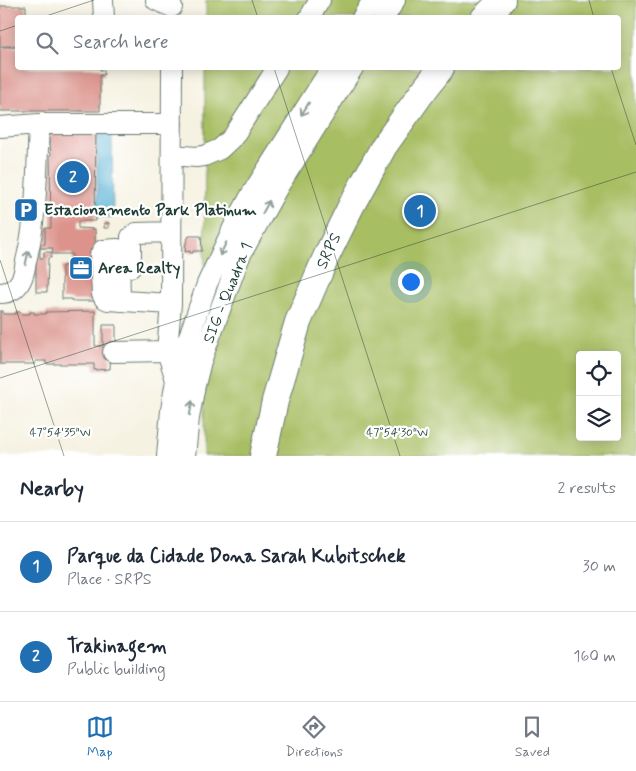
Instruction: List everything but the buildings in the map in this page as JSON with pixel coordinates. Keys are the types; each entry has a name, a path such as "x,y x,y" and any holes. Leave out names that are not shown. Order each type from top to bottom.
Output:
{"main road":[{"path":"487,15 502,0"},
{"name":"SRPS","path":"263,456 275,401 298,322 326,257 350,206 384,146 439,70"}],"street":[{"path":"103,0 104,15"},
{"path":"311,15 320,0"},
{"path":"364,15 373,0"},
{"path":"386,15 395,0"},
{"name":"SIG - Quadra 1","path":"172,70 171,304 167,351 176,380"},
{"path":"172,155 196,158 220,149 233,137 276,70"},
{"name":"SIG - Quadra 1","path":"167,456 176,380 207,284 228,236 330,70"},
{"name":"SIG - Quadra 1","path":"185,456 189,418 201,361 240,256 278,186 352,70"},
{"path":"0,127 39,124 172,124"},
{"path":"0,293 6,293 15,288 22,278 28,252 34,210 39,124"},
{"path":"131,266 131,237 134,234 141,232 171,232"},
{"path":"120,301 171,304"},
{"path":"113,352 167,351"}],"green space":[{"path":"206,0 636,0 636,456 204,456 205,70 621,70 621,15 206,15"}],"water":[{"path":"97,134 112,134 113,217 97,217"}],"place":[{"name":"Trakinagem","path":"73,177"},
{"name":"Estacionamento Park Platinum","path":"26,210"},
{"name":"Parque da Cidade Dona Sarah Kubitschek","path":"420,211"},
{"name":"Area Realty","path":"81,268"}]}
